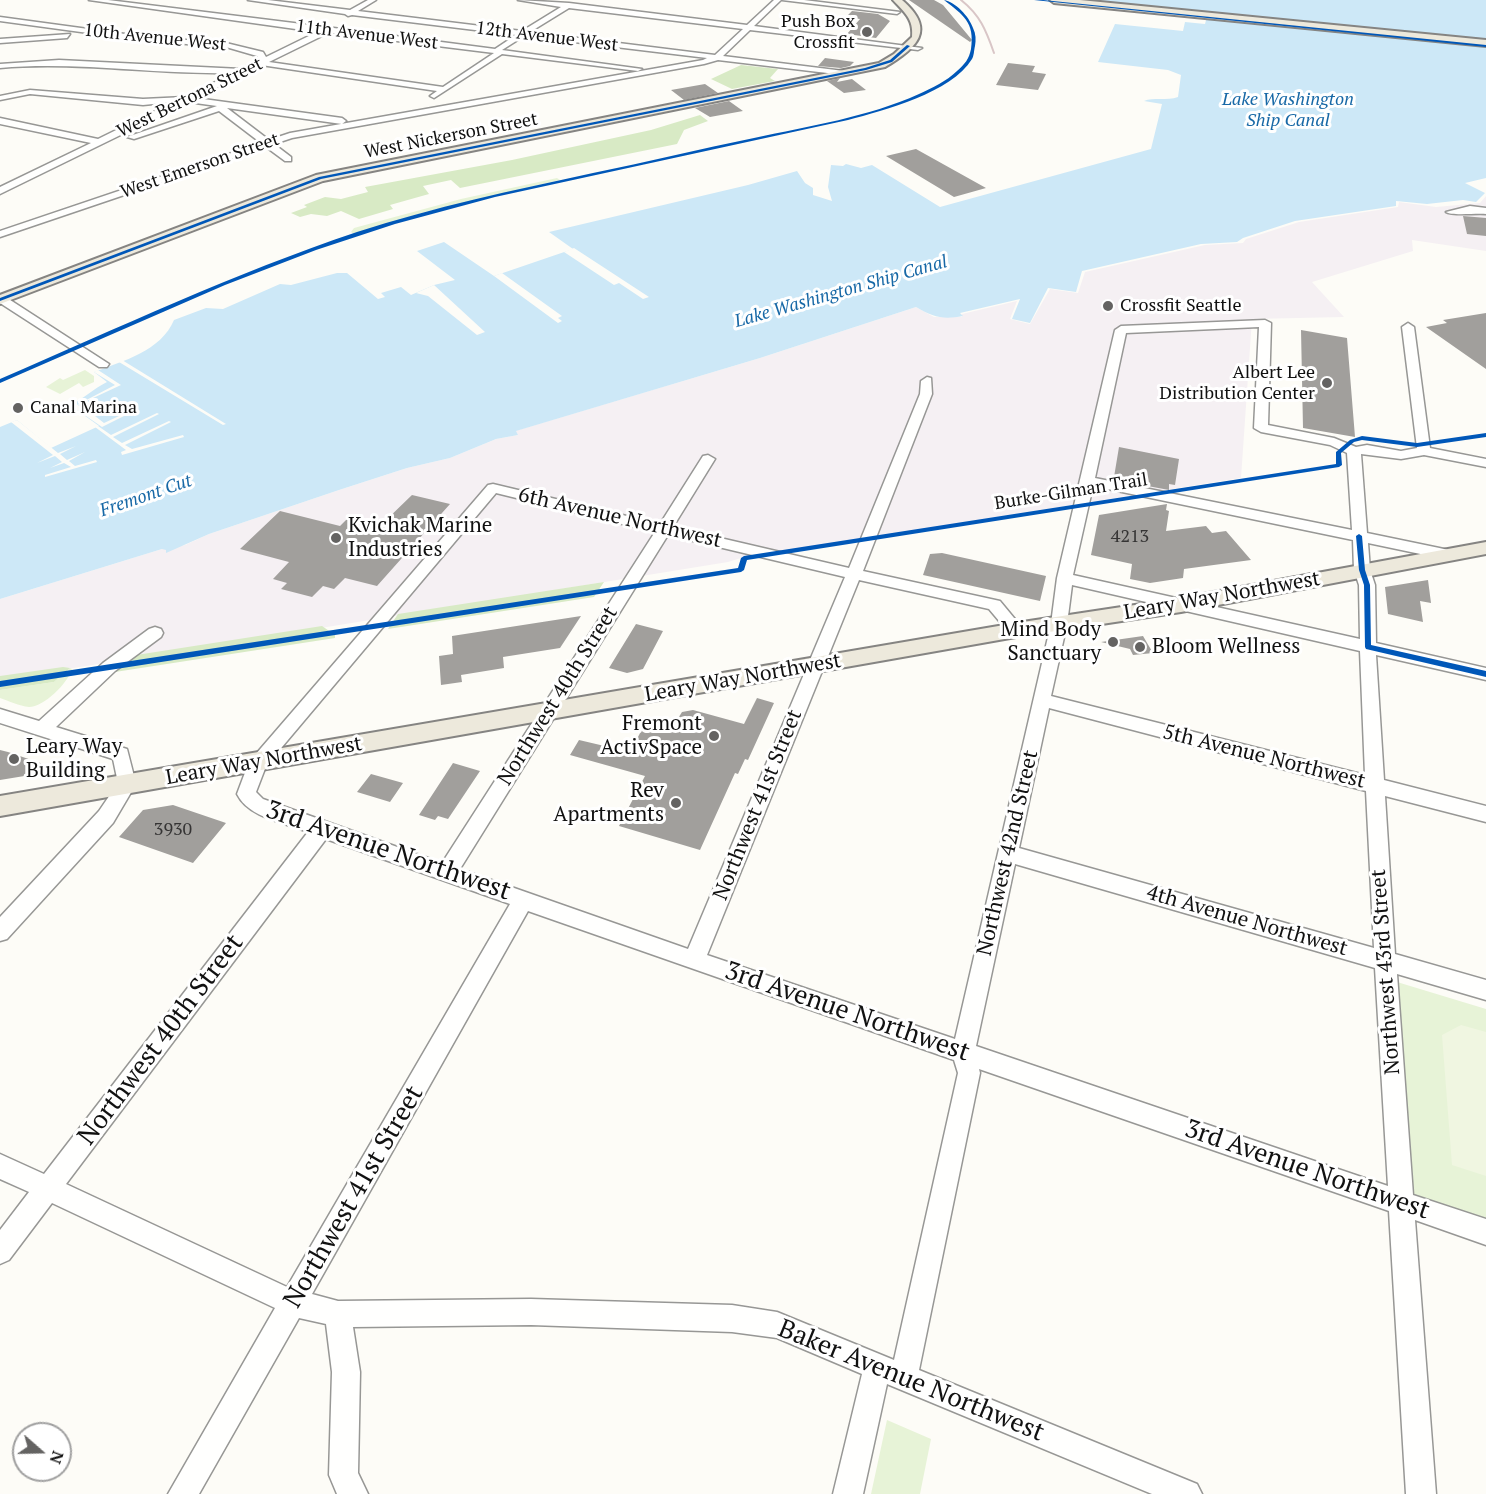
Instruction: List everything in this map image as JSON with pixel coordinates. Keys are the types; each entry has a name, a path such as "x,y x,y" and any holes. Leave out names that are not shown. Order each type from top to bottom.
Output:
{"main road":[{"path":"880,0 897,12 907,28 908,46"},
{"path":"897,0 912,12 917,21 916,38 908,46"},
{"path":"1054,0 1486,44"},
{"name":"West Nickerson Street","path":"1,299 320,177 882,65 908,46"},
{"name":"Leary Way Northwest","path":"0,806 1016,630 1181,604 1486,548"}],"street":[{"name":"11th Avenue West","path":"92,0 642,69"},
{"path":"148,7 165,0"},
{"name":"12th Avenue West","path":"250,0 844,73"},
{"path":"338,19 373,0"},
{"path":"521,0 918,48"},
{"path":"716,58 778,0"},
{"path":"785,0 897,12"},
{"path":"405,115 498,54 498,49 569,5"},
{"name":"10th Avenue West","path":"0,19 147,39 226,45 260,54 264,59 261,63 443,89"},
{"name":"West Bertona Street","path":"3,188 319,34 321,32 319,29 330,23"},
{"path":"0,41 64,37 104,25"},
{"name":"West Emerson Street","path":"0,234 290,136 696,59 716,58"},
{"name":"West Emerson Street","path":"405,115 716,58"},
{"path":"0,66 57,62 184,72 245,71"},
{"path":"0,98 12,94 42,92 154,102 187,99 224,107 358,124"},
{"path":"224,107 288,159"},
{"path":"78,152 224,107"},
{"path":"0,121 99,142"},
{"path":"1451,212 1470,209 1486,211"},
{"path":"1,299 103,364"},
{"name":"Northwest 42nd Street","path":"904,1376 969,1073 963,1052 1059,624 1065,578 1121,330 1265,323 1261,428 1334,442 1354,451"},
{"path":"1408,327 1424,451"},
{"name":"Northwest 41st Street","path":"694,960 854,574 926,394 927,381"},
{"path":"1354,451 1367,449 1401,455 1424,451 1486,463"},
{"name":"Northwest 43rd Street","path":"1354,451 1362,570 1368,598 1368,647 1385,961 1421,1494"},
{"name":"Northwest 40th Street","path":"447,873 708,459"},
{"path":"1088,481 1449,555"},
{"name":"6th Avenue Northwest","path":"258,762 493,488 994,605 1016,630"},
{"path":"1065,578 1486,674"},
{"path":"42,729 109,667 155,633"},
{"name":"5th Avenue Northwest","path":"1042,700 1486,814"},
{"path":"0,716 121,754 127,784 106,817 0,932"},
{"name":"3rd Avenue Northwest","path":"258,762 246,794 256,805 694,960 1486,1232"},
{"name":"Northwest 40th Street","path":"0,1251 322,829"},
{"name":"4th Avenue Northwest","path":"1007,853 1486,990"},
{"name":"Northwest 41st Street","path":"183,1494 524,899"},
{"name":"Baker Avenue Northwest","path":"0,1166 293,1303 338,1314 435,1310 734,1317 777,1325 1187,1494"},
{"path":"338,1314 346,1372 343,1475 353,1494"},
{"path":"848,1494 878,1365"}],"shaded area":[{"path":"1486,196 1486,251 1412,240 1413,251 1312,282 1344,317 1252,319 1241,478 0,680 0,599 162,549 185,545 209,534 339,490 407,468 450,458 496,439 518,435 515,431 760,358 916,307 934,317 962,317 962,314 1017,301 1010,319 1030,324 1050,289 1078,293 1085,272 1205,245 1243,243 1246,239 1299,222 1398,207 1399,202 1436,207 1480,203"}],"green space":[{"path":"741,65 778,69 770,78 775,81 732,89 711,79"},
{"path":"700,115 708,121 684,130 677,144 460,188 451,180 423,186 429,194 390,205 393,209 359,219 341,211 327,216 311,214 300,217 291,213 325,197 341,199 368,192 365,187 512,160 651,130"},
{"path":"557,178 560,180 425,212 354,234 351,232 354,228 461,199"},
{"path":"85,370 94,376 94,382 83,387 79,383 60,394 46,387 60,378 63,380"},
{"path":"604,582 594,597 388,629 398,614"},
{"path":"322,626 335,635 335,638 115,672 130,656"},
{"path":"70,668 72,669 70,675 61,687 48,699 35,706 18,705 0,698 0,690 54,682"},
{"path":"70,668 54,682 0,690 0,676"},
{"path":"1397,982 1486,1009 1486,1221 1414,1197"},
{"path":"1461,1025 1486,1032 1486,1176 1452,1165 1442,1035"},
{"path":"887,1420 931,1439 920,1494 871,1494"}],"water":[{"name":"Lake Washington Ship Canal","path":"1077,0 1486,0 1486,178 1465,183 1485,193 1476,202 1463,200 1427,204 1396,201 1396,206 1295,221 1237,242 1201,244 1082,271 1076,292 1048,288 1030,323 1012,319 1020,299 960,313 963,316 950,318 933,315 916,307 760,358 516,431 518,435 496,439 450,458 407,468 339,490 209,534 166,553 166,550 162,549 0,599 0,427 17,420 51,448 99,426 70,405 107,382 94,372 129,359 151,347 168,331 174,320 206,308 223,309 280,284 291,285 337,273 347,273 378,299 385,297 381,293 401,287 411,295 434,285 455,280 417,251 444,242 494,276 573,249 549,232 748,185 797,171 805,183 813,188 813,195 832,201 828,187 831,165 846,164 861,168 872,165 940,207 1151,149 1162,104 1144,101 1178,97 1181,75 1168,70 1098,62 1115,24 1183,31 1185,22 1205,24 1208,13"}],"pier":[{"path":"574,248 649,297 643,299 619,283 614,285 564,252"},
{"path":"502,273 562,316 558,318 562,321 558,323 494,276"},
{"path":"434,285 485,332 477,335 428,296 416,293"},
{"path":"122,360 226,424 223,425 119,362"},
{"path":"98,370 121,385 78,405 94,416 117,406 95,416 104,423 134,411 102,427 73,407 115,385 94,372"},
{"path":"159,414 113,437 122,443 169,421 171,422 125,445 132,449 183,435 184,437 122,455 121,452 126,450 95,427 98,426 111,435"},
{"path":"17,420 58,453 76,446 60,454 67,460 85,452 69,461 75,466 96,460 97,462 45,477 45,475 71,467 64,463 50,468 62,462 55,456 37,463 53,455 11,422"}],"building":[{"path":"909,0 934,0 943,5 972,40 970,42"},
{"path":"852,11 878,14 890,21 876,38 847,34 860,19 846,17"},
{"path":"825,58 854,62 850,66 841,68 818,66"},
{"path":"1008,63 1035,66 1032,72 1046,74 1038,90 996,85"},
{"path":"840,78 837,82 852,79 866,90 844,93 827,81"},
{"path":"705,84 718,93 684,100 671,90"},
{"path":"729,101 743,111 710,117 695,108"},
{"path":"916,149 986,188 954,197 886,156"},
{"path":"1463,216 1486,218 1486,236 1467,234"},
{"path":"1486,313 1486,369 1426,327 1447,323 1443,320"},
{"name":"Albert Lee Distribution Center","path":"1301,330 1347,338 1355,437 1303,428"},
{"path":"1119,447 1179,459 1175,485 1169,484 1169,490 1121,481 1121,478 1114,477"},
{"name":"Kvichak Marine Industries","path":"412,495 450,504 377,586 345,578 334,589 323,586 312,597 281,589 287,583 273,579 289,562 240,549 280,511 340,526 350,516 382,524"},
{"path":"1167,504 1166,510 1169,511 1166,531 1206,526 1212,533 1226,531 1251,560 1184,569 1183,578 1150,583 1130,579 1132,564 1091,555 1099,515"},
{"path":"942,553 1046,576 1040,601 923,575 930,554"},
{"path":"1428,580 1431,603 1420,601 1423,622 1388,614 1385,587"},
{"path":"581,616 560,648 503,657 504,668 461,675 462,682 441,685 439,656 453,654 452,636"},
{"path":"636,624 663,631 643,669 627,673 609,668"},
{"name":"Bloom Wellness","path":"1143,636 1153,653 1133,655 1130,649 1101,642"},
{"path":"757,698 774,703 748,760 745,759 738,774 735,773 700,850 619,826 645,776 570,755 579,740 630,752 647,720 677,720 682,712 693,710 744,724"},
{"name":"Leary Way Building","path":"0,750 8,752 61,770 0,780"},
{"path":"453,763 480,771 448,819 438,816 435,820 419,815"},
{"path":"371,774 403,783 390,802 357,792"},
{"path":"173,805 226,823 193,863 119,837 143,810"}],"railway":[{"path":"961,0 982,24 994,53"}],"cycle path":[{"path":"0,381 223,284 360,233 495,196 848,119 909,100 936,88 957,73 972,57 974,38 971,26 960,11 945,0"},
{"path":"1035,0 1486,46"},
{"path":"0,300 320,178 866,69 891,61 908,46"},
{"name":"Burke-Gilman Trail","path":"0,684 741,570 744,558 1339,465 1338,453 1352,441 1362,438 1417,445 1486,435"},
{"path":"1359,536 1362,570 1367,585 1368,647 1486,674"}],"place":[{"name":"Push Box Crossfit","path":"867,32"},
{"name":"Crossfit Seattle","path":"1108,306"},
{"name":"Albert Lee Distribution Center","path":"1327,383"},
{"name":"Canal Marina","path":"18,408"},
{"name":"Kvichak Marine Industries","path":"336,538"},
{"name":"Mind Body Sanctuary","path":"1113,642"},
{"name":"Bloom Wellness","path":"1140,647"},
{"name":"Fremont ActivSpace","path":"714,736"},
{"name":"Leary Way Building","path":"14,759"},
{"name":"Rev Apartments","path":"676,803"}],"water label":[{"name":"Fremont Cut","path":"146,496"}]}
